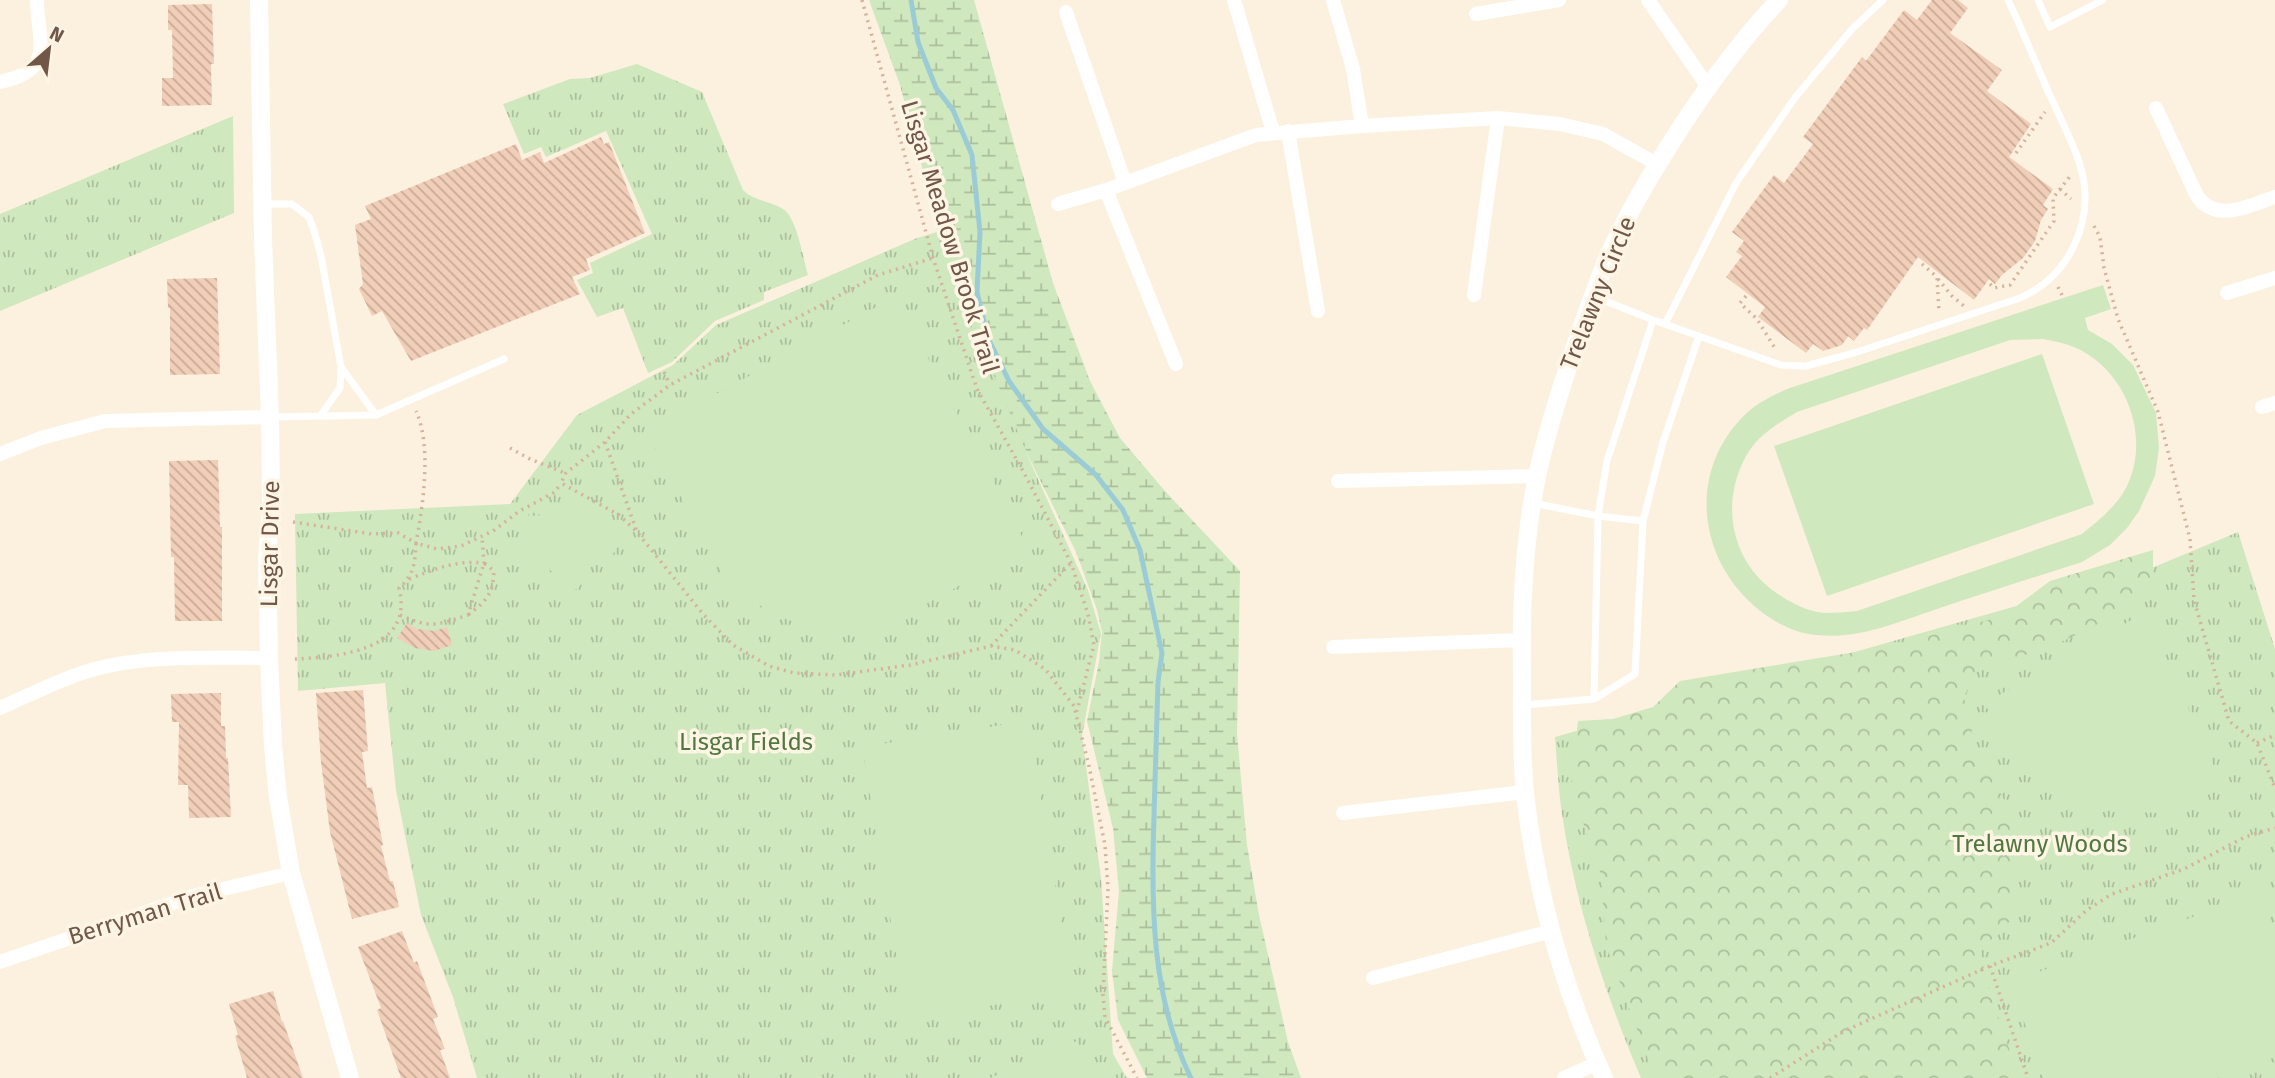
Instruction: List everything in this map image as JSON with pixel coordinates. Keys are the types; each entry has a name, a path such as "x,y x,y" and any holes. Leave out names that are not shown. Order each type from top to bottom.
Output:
{"street":[{"path":"0,82 28,73 38,62 41,48 37,0"},
{"name":"Lisgar Drive","path":"259,0 262,204 270,417 271,504 267,559 269,659 275,770 291,873 350,1078"},
{"path":"1234,0 1272,132"},
{"path":"1333,0 1353,69 1362,126"},
{"path":"1476,14 1559,0"},
{"path":"1648,0 1708,87"},
{"name":"Trelawny Circle","path":"1564,1078 1601,1071 1574,1003 1552,931 1525,792 1521,640 1524,565 1537,476 1554,412 1593,295 1622,228 1657,164 1708,87 1771,3"},
{"path":"1066,12 1125,183"},
{"path":"2157,108 2197,196 2208,207 2226,212 2275,197"},
{"path":"1474,295 1498,118"},
{"path":"1058,204 1106,190 1256,135 1272,132 1498,118 1560,124 1591,131 1623,144 1657,164"},
{"path":"1288,131 1318,311"},
{"path":"1106,190 1176,364"},
{"path":"2227,293 2275,278"},
{"path":"0,454 40,438 105,421 270,417"},
{"path":"1338,481 1537,476"},
{"path":"1333,647 1521,640"},
{"path":"0,708 85,672 113,665 153,660 269,659"},
{"path":"1343,813 1525,792"},
{"name":"Berryman Trail","path":"0,962 193,895 291,873"},
{"path":"1373,978 1552,931"}],"lane":[{"path":"1665,324 1736,183 1794,99 1853,29 1883,0"},
{"path":"1593,295 1653,320 1781,365 1806,366 1857,352 2020,298 2045,284 2070,255 2080,234 2085,211 2079,164 2007,0"},
{"path":"2038,0 2050,27 2103,0"},
{"path":"262,204 292,204 309,217 321,256 341,367 340,387 320,416"},
{"path":"1594,699 1598,516 1607,461 1653,320"},
{"path":"1522,705 1594,699 1635,674 1643,521 1663,442 1699,336"},
{"path":"270,417 376,415 504,359"},
{"path":"341,367 376,415"},
{"path":"1532,503 1598,516 1643,521"}],"path":[{"name":"Lisgar Meadow Brook Trail","path":"862,0 933,258 977,389 1071,563 1088,614 1094,645 1076,715 1105,845 1108,889 1103,995 1105,1017 1137,1078"},
{"path":"2016,153 2053,102"},
{"path":"1990,284 1994,288 2010,285 2054,221 2053,198 2079,164"},
{"path":"2085,211 2100,237 2104,268 2118,319 2158,412 2190,539 2194,600 2230,721 2257,743 2275,788"},
{"path":"293,522 372,534 398,533 416,543 437,549 461,546 493,531 518,512 555,492 566,473 605,442 631,414 670,385 878,275 933,258"},
{"path":"1922,264 1952,296 1974,313"},
{"path":"1937,277 1940,306 1938,326"},
{"path":"1745,296 1741,303 1790,365"},
{"path":"664,372 670,385"},
{"path":"295,659 326,658 356,652 376,643 392,631 400,615 402,603 399,589 409,579 415,566 425,491 422,424 410,400"},
{"path":"605,442 638,532"},
{"path":"510,448 566,473"},
{"path":"561,483 619,515 638,532 703,614 733,645 769,666 794,673 836,675 910,665 991,646 1015,650 1045,669 1074,706 1076,715"},
{"path":"468,615 484,563 482,536"},
{"path":"400,615 435,626 468,615 487,599 494,582 494,571 484,563 464,561 409,579"},
{"path":"991,646 1071,563"},
{"path":"2257,743 2275,735"},
{"path":"1770,1078 1844,1031 1990,966 2051,943 2088,908 2112,894 2184,869 2245,837 2275,828"},
{"path":"1990,966 2028,1078"}],"green space":[{"path":"869,0 974,0 1053,283 1090,381 1120,438 1164,490 1240,571 1237,734 1247,845 1259,915 1288,1042 1301,1078 1147,1078 1118,1020 1112,971 1119,891 1113,828 1087,721 1102,632 1097,610 1076,552 1029,458 943,256 900,85"},
{"path":"637,64 702,92 743,190 788,213 796,229 808,275 764,292 764,300 715,321 672,362 648,373 623,308 597,317 577,280 593,273 590,263 652,234 606,131 546,157 541,147 524,154 503,104 570,79 590,78"},
{"path":"233,116 234,213 0,311 0,214"},
{"name":"Lisgar Fields","path":"940,231 1029,459 1088,590 1101,633 1082,736 1101,878 1113,1054 1127,1078 477,1078 453,997 421,915 396,790 385,683 298,691 295,514 510,504 577,415 673,365 716,325 917,238"},
{"path":"2103,285 2111,309 2085,318 2088,330 2112,344 2133,365 2156,413 2159,448 2155,476 2139,511 2127,528 2110,545 2082,562 1880,628 1848,635 1807,634 1789,628 1765,614 1732,582 1718,558 1710,533 1707,506 1709,480 1717,455 1730,431 1754,407 1787,389","holes":["2043,339 2074,347 2092,357 2108,371 2129,407 2135,427 2133,468 2122,495 2100,519 2082,534 1857,611 1812,611 1786,599 1760,580 1740,549 1732,513 1737,476 1750,450 1768,431 1797,412 2010,340"]},
{"path":"874,308 907,318 1028,548 893,622 855,630 814,629 778,616 744,596 722,573 646,432"},
{"path":"2042,354 2094,504 1827,596 1774,446"},
{"path":"563,512 587,513 608,524 615,547 611,557 606,560 588,563 581,584 571,591 561,587 548,568 527,554 522,542 522,519 531,514 534,516"},
{"name":"Trelawny Woods","path":"2238,532 2275,649 2275,1078 1641,1078 1603,979 1582,911 1561,807 1555,737 2154,567"},
{"path":"2153,550 2153,586 2110,618 2049,648 1976,669 1964,698 1977,752 2014,817 2015,916 1981,950 1985,978 2019,1078 1659,1078 1649,1062 1606,945 1601,875 1571,787 1578,721 1613,719 1653,707 1680,681 1892,646 2003,616 2050,581"},
{"path":"2135,618 2151,623 2220,780 2179,806 2157,813 2094,810 2065,800 2036,780 2007,752 1985,703"},
{"path":"1028,721 1073,992 907,1019 862,747"},
{"path":"2260,893 2275,934 2275,1057 2217,1078 2044,1078 2010,982"},
{"path":"1077,1041 1094,1078 990,1078"}],"building":[{"path":"1932,0 1958,0 1968,8 1950,33 2002,70 1987,91 2031,124 2009,157 2053,189 2043,205 2048,209 2041,220 2035,241 2023,258 1995,284 1989,279 1974,300 1918,257 1867,330 1864,328 1854,341 1848,336 1842,345 1823,351 1813,344 1806,353 1758,317 1765,307 1726,277 1742,256 1736,252 1744,241 1732,232 1774,175 1784,183 1813,144 1803,137 1862,57 1866,61 1904,10 1917,20"},
{"path":"212,4 212,105 162,106 162,78 173,78 172,30 168,30 168,5"},
{"path":"601,137 604,144 609,142 645,233 586,259 590,270 572,277 580,294 411,361 382,311 372,316 359,289 363,284 355,225 371,219 365,206 516,144 522,160 540,152 544,163"},
{"path":"217,278 220,374 170,375 167,279"},
{"path":"218,460 222,527 222,621 175,621 169,461"},
{"path":"407,623 417,629 434,631 447,627 452,645 434,651 415,648 397,638"},
{"path":"363,690 368,751 362,752 367,788 372,787 383,845 381,846 399,907 352,919 330,832 316,693"},
{"path":"221,693 221,726 225,726 231,817 189,818 188,785 178,785 179,722 172,722 171,694"},
{"path":"402,931 414,963 417,961 438,1017 433,1019 445,1049 440,1050 450,1078 401,1078 377,1010 381,1008 358,947"},
{"path":"273,991 303,1078 247,1078 229,1004"}],"waterway":[{"path":"911,0 918,42 936,88 953,110 972,155 980,232 977,292 988,338 1009,381 1043,429 1096,475 1123,510 1140,550 1162,653 1158,682 1153,849 1156,950 1168,1015 1191,1078"}]}
